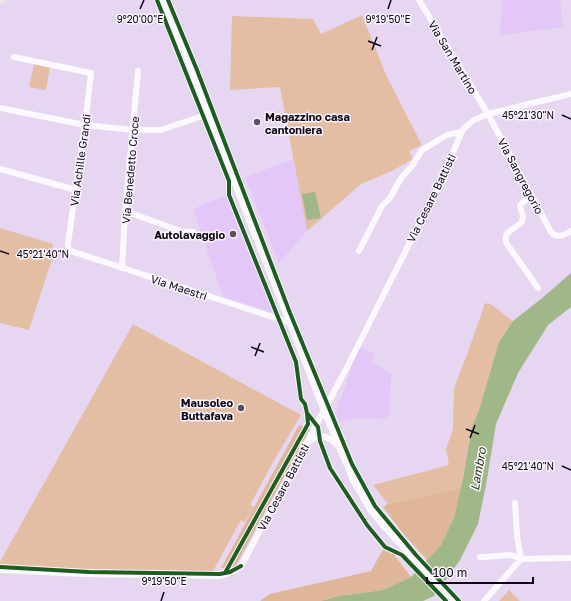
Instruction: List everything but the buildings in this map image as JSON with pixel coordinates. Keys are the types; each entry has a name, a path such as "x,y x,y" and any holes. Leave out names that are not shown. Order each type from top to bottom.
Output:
{"street":[{"path":"160,0 199,90"},
{"path":"167,0 208,114 354,482 368,506 391,534 452,600"},
{"name":"Via San Martino","path":"419,0 488,114"},
{"name":"Via Achille Grandi","path":"14,57 91,73 68,247"},
{"name":"Via Benedetto Croce","path":"122,268 125,213 138,71"},
{"name":"Via Cesare Battisti","path":"0,570 84,574 220,576 230,574 241,566 325,410 439,185 461,132 470,123 488,114 571,94"},
{"path":"0,108 85,125 133,130 161,130 208,114"},
{"name":"Via Sangregorio","path":"488,114 551,232 556,236 560,236 571,231"},
{"path":"359,251 382,206 390,198 399,181 412,166 419,154 425,148 444,136 461,132"},
{"path":"0,169 76,190"},
{"path":"531,197 520,206 523,216 522,222 506,234 505,238 506,242 538,288"},
{"path":"125,213 134,214 184,232 193,232"},
{"name":"Via Maestri","path":"68,247 71,251 76,253 291,322"},
{"path":"306,444 316,436 325,436 333,440 339,447"},
{"path":"515,503 517,536 521,559"},
{"path":"480,556 483,558 511,556 521,559 571,558"},
{"path":"484,601 521,559"}],"shaded area":[{"path":"502,0 560,0 563,27 500,35"},
{"path":"362,15 387,77 422,145 409,151 413,159 392,171 361,184 307,231 280,87 230,90 232,16 313,19 321,34"},
{"path":"34,64 50,67 46,90 29,87"},
{"path":"293,159 307,231 279,263 245,177"},
{"path":"227,195 274,313 223,297 193,209"},
{"path":"0,228 53,244 52,250 62,253 51,262 29,330 0,323"},
{"path":"485,303 492,305 513,321 499,342 479,410 472,427 461,488 388,504 373,485 449,465 446,449 453,429 454,388"},
{"path":"133,324 301,415 250,505 254,507 245,522 241,520 212,573 92,571 0,565 0,562"},
{"path":"359,346 375,354 371,362 392,374 389,415 384,419 356,418 339,423 336,413"},
{"path":"299,425 310,429 235,567 221,568"},
{"path":"461,488 454,518 441,545 427,560 402,532 383,507 388,504"},
{"path":"386,544 411,577 383,590 339,596 320,601 260,601 270,594 371,571"},
{"path":"509,590 520,601 499,601"}],"water":[{"path":"315,192 321,218 307,220 302,194"},
{"name":"Lambro","path":"571,273 571,307 548,325 518,373 496,424 478,524 460,560 434,596 423,601 320,601 339,596 383,590 411,577 441,545 454,518 472,427 479,410 499,342 513,321"}],"cycle path":[{"path":"157,0 229,181 229,195 296,362 301,399 305,404 307,413 318,427 320,441 330,468 367,525 385,547 402,555 446,601"},
{"path":"168,0 197,70 290,313 352,464 375,506 416,555 459,601"},
{"path":"225,573 308,424 307,413"},
{"path":"0,567 89,572 220,574 230,572 241,566"}],"place":[{"name":"Magazzino casa cantoniera","path":"257,122"},
{"name":"Autolavaggio","path":"233,234"},
{"name":"Mausoleo Buttafava","path":"241,408"}]}
